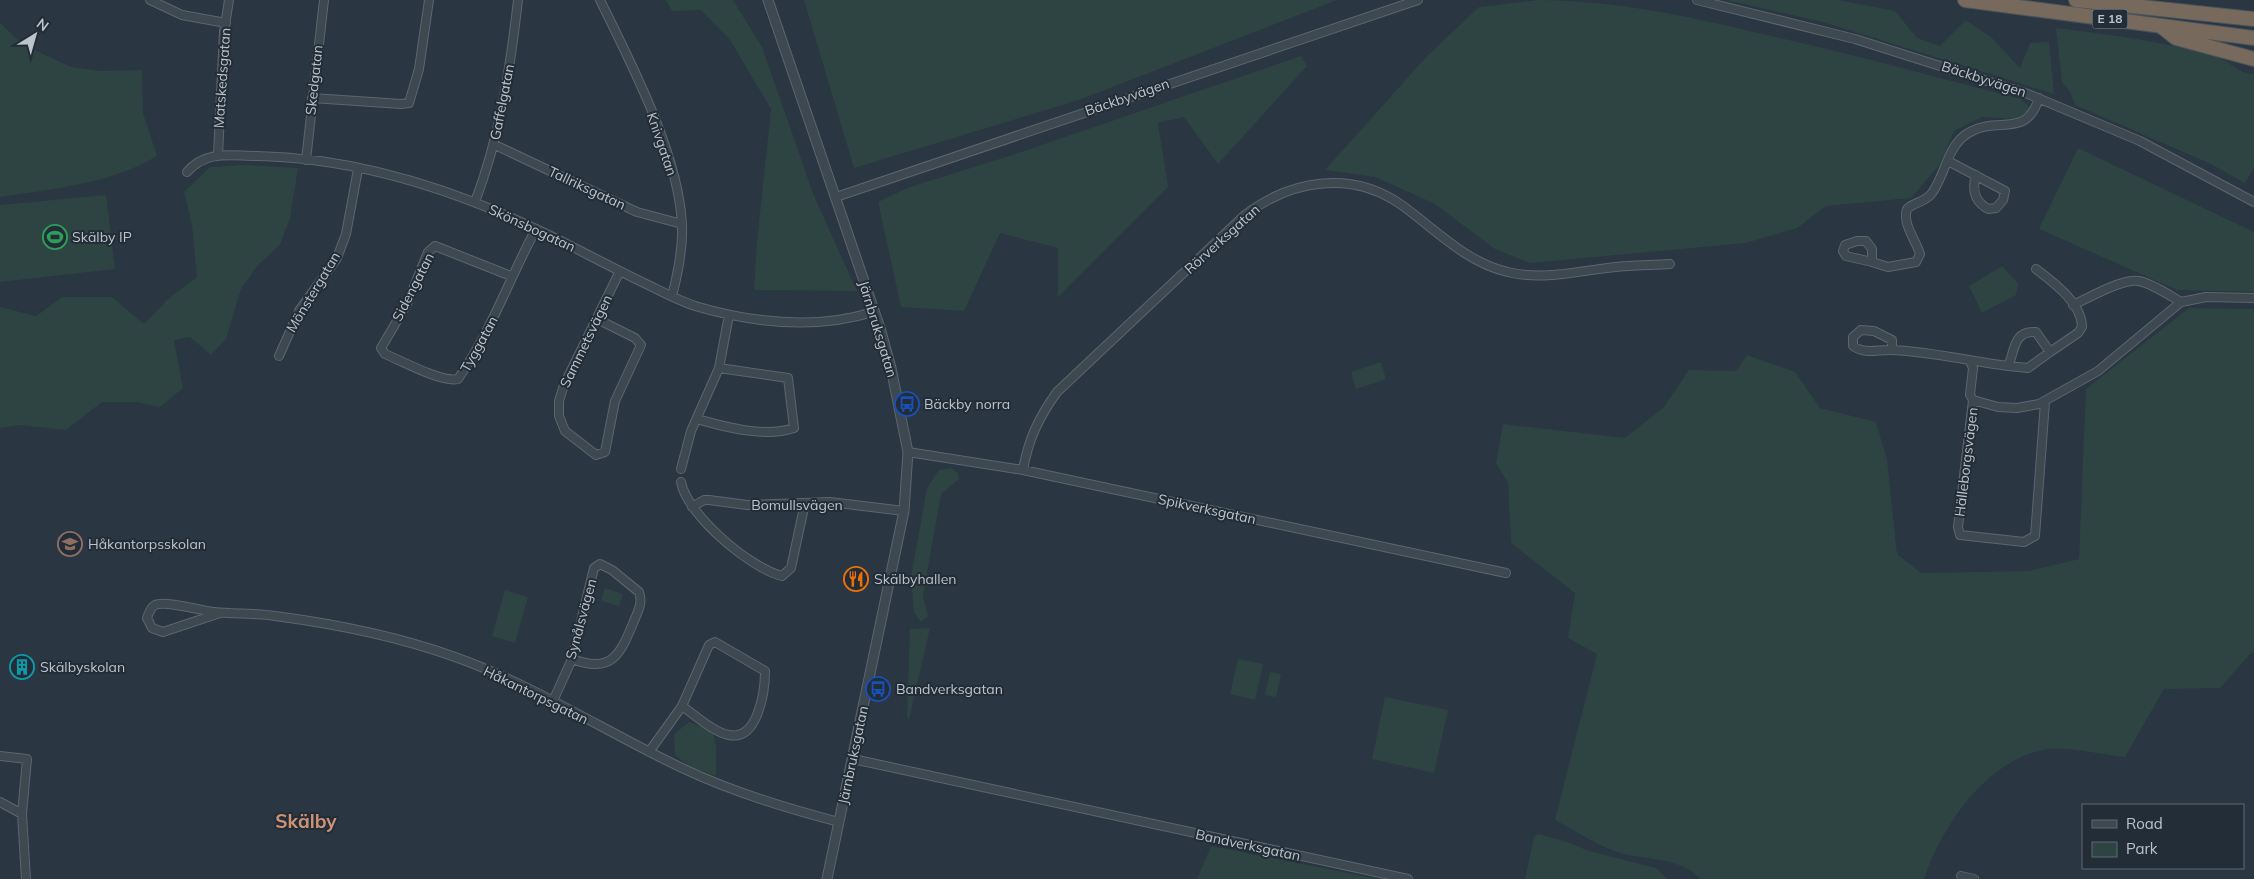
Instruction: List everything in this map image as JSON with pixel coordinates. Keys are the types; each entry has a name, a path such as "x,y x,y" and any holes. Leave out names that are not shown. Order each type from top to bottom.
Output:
{"highway":[{"name":"E 18","path":"1965,0 2254,38"},
{"name":"E 18","path":"2076,0 2254,19"},
{"name":"E 18","path":"2223,16 2254,11"},
{"name":"E 18","path":"2161,26 2176,38 2254,59"}],"street":[{"path":"150,0 182,15 226,23"},
{"name":"Matskedsgatan","path":"218,156 229,0"},
{"name":"Skedgatan","path":"306,160 324,0"},
{"path":"312,98 401,104 409,102 419,70 429,0"},
{"name":"Gaffelgatan","path":"475,202 495,145 508,85 518,0"},
{"name":"Knivgatan","path":"600,0 625,51 668,157 680,200 682,224 679,262 672,296"},
{"name":"Järnbruksgatan","path":"769,0 836,197 891,368 908,452 904,511 827,879"},
{"name":"Bäckbyvägen","path":"836,197 1418,0"},
{"name":"Bäckbyvägen","path":"1697,0 1855,39 2039,98 2140,141 2254,202"},
{"path":"1872,262 1888,267 1916,262 1919,251 1905,215 1910,206 1926,199 1934,192 1956,143 1965,134 1985,126 2020,124 2030,118 2039,98"},
{"name":"Tallriksgatan","path":"495,145 637,212 682,224"},
{"name":"Skönsbogatan","path":"187,172 196,161 218,156 272,156 358,169 432,187 475,202 536,229 672,296 729,315 801,323 844,320 873,312"},
{"path":"1948,161 1976,175 2006,190 2003,200 1996,208 1988,209 1977,198 1973,186 1976,175"},
{"name":"Mönstergatan","path":"279,356 300,311 337,258 346,234 358,169"},
{"name":"Rörverksgatan","path":"1023,470 1027,448 1036,422 1057,392 1245,215 1286,190 1332,182 1366,187 1396,201 1470,256 1490,267 1514,273 1547,276 1629,266 1670,264"},
{"name":"Tyggatan","path":"382,347 385,354 430,373 454,380 458,379 490,326 511,276 536,229"},
{"name":"Sidengatan","path":"382,347 407,304 428,252 435,246 511,276"},
{"path":"1892,350 1892,340 1874,331 1861,330 1853,336 1853,346 1864,352 1892,350 2028,368 2078,333 2082,327 2074,305 2058,287 2036,270"},
{"name":"Sammetsvägen","path":"597,318 635,338 641,345 616,401 605,452 596,455 565,431 559,416 559,401 564,385 620,271"},
{"path":"2074,305 2114,286 2135,281 2153,287 2181,302"},
{"name":"Hälleborgsvägen","path":"2045,402 2037,531 2031,540 2024,542 1964,536 1959,533 1974,400 1998,407 2016,408 2045,402 2098,371 2181,302 2206,297 2254,298"},
{"path":"682,469 691,431 719,368 729,315"},
{"path":"2008,366 2014,344 2031,332 2039,336 2050,352"},
{"path":"1970,361 1973,368 1970,395 1974,400"},
{"path":"697,419 752,430 772,431 794,428 795,421 788,378 719,368"},
{"name":"Spikverksgatan","path":"908,452 1023,470 1506,573"},
{"path":"681,482 685,496 710,528 731,546 782,576 791,568 805,503"},
{"name":"Bomullsvägen","path":"692,507 704,500 747,505 830,502 904,511"},
{"name":"Synålsvägen","path":"553,701 572,659 594,568 600,564 612,570 639,592 642,600 623,649 615,658 595,665 572,659"},
{"name":"Håkantorpsgatan","path":"220,613 162,632 152,628 147,618 152,607 157,604 220,613 282,617 331,624 391,637 456,657 553,701 649,752 739,792 839,822"},
{"path":"649,752 682,706 709,645 715,642 765,672 764,691 756,716 749,730 738,735 730,736 721,732 682,706"},
{"path":"0,756 26,759 22,814 26,879"},
{"name":"Bandverksgatan","path":"853,760 1408,879"},
{"path":"0,802 22,814"},
{"path":"1961,876 1974,879"}],"green space":[{"path":"666,0 733,0 762,47 814,196 857,291 754,290 757,242 771,109 730,40 701,10 672,11"},
{"path":"804,0 1337,0 1079,100 854,168"},
{"path":"1538,0 1625,6 1710,22 1831,50 2021,99 2031,109 2017,119 1982,117 1954,131 1940,164 1911,198 1826,206 1797,228 1746,243 1530,263 1495,249 1435,204 1375,177 1325,170 1427,56 1479,7"},
{"path":"1726,0 1839,0 1895,11 1917,38 1940,46 1966,20 1992,38 2020,68 2030,43 2049,42 2054,94 1823,22"},
{"path":"0,23 22,44 71,67 100,71 142,70 143,113 157,156 120,173 101,179 60,188 0,197"},
{"path":"2056,28 2138,39 2180,47 2220,58 2244,73 2254,74 2254,168 2245,183 2209,163 2075,105 2070,92 2062,82"},
{"path":"1301,56 1307,66 1218,164 1184,117 1158,123 1168,187 1058,297 1058,248 1000,233 964,311 901,307 878,202 907,188 1012,155"},
{"path":"2078,148 2254,232 2254,292 2177,290 2039,229"},
{"path":"245,165 298,168 290,218 280,245 258,265 241,289 226,339 211,355 190,337 174,340 183,388 160,407 137,402 102,402 66,430 20,425 0,428 0,307 36,316 62,297 112,297 144,324 168,299 197,277 192,225 184,192 210,167"},
{"name":"Skälby IP","path":"106,195 115,269 0,282 0,205"},
{"path":"2002,266 2018,283 2016,295 1982,313 1969,286"},
{"path":"2189,308 2254,309 2254,653 2250,654 2220,688 2164,689 2125,757 2055,748 2026,755 2006,766 1987,780 1970,797 1955,817 1932,858 1924,879 1700,879 1692,872 1673,863 1612,850 1555,820 1597,654 1568,638 1575,593 1511,543 1508,483 1496,463 1503,424 1625,438 1664,407 1689,370 1736,371 1747,355 1795,372 1820,408 1876,422 1887,460 1897,554 1921,573 2029,571 2079,559 2086,389"},
{"path":"1381,362 1386,379 1356,389 1351,372"},
{"path":"951,468 958,473 959,479 941,494 923,596 928,616 921,622 914,613 911,577 927,488 939,470"},
{"path":"605,588 623,594 619,606 601,601"},
{"path":"505,590 528,597 515,643 492,636"},
{"path":"930,628 909,720 907,716 910,629"},
{"path":"1238,659 1263,664 1255,700 1230,694"},
{"path":"1270,672 1281,674 1276,697 1265,695"},
{"path":"1385,697 1448,710 1434,773 1372,759"},
{"path":"689,722 713,731 716,747 716,776 689,766 675,755 674,734"},
{"path":"1538,834 1567,842 1589,851 1656,868 1668,879 1525,879 1534,837"},
{"path":"1211,846 1378,879 1197,879"}],"place":[{"name":"Skälby IP","path":"55,237"},
{"name":"Bäckby norra","path":"907,404"},
{"name":"Håkantorpsskolan","path":"70,544"},
{"name":"Skälbyhallen","path":"856,579"},
{"name":"Skälbyskolan","path":"22,667"},
{"name":"Bandverksgatan","path":"878,689"}],"district":[{"name":"Skälby","path":"306,821"}]}
